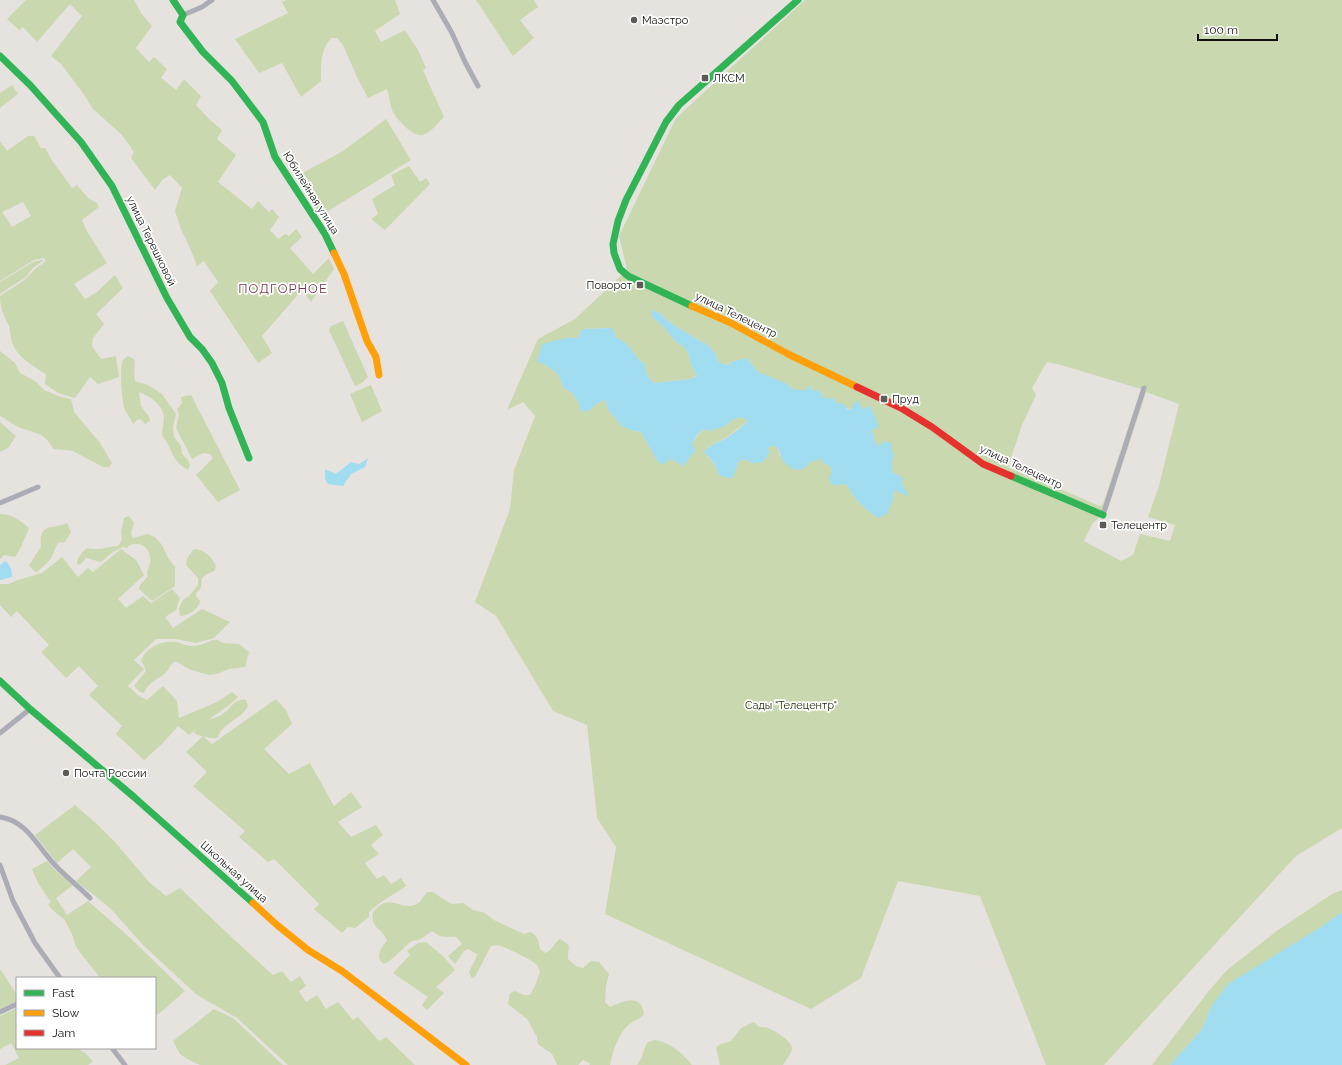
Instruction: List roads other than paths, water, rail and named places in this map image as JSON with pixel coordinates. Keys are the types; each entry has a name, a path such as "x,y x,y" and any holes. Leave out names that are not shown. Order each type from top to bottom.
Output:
{"street":[{"name":"Юбилейная улица","path":"173,0 183,15 180,22 203,52 232,81 263,122 275,156 325,234 344,274 367,341 376,357 379,375"},
{"path":"183,15 202,7 212,0"},
{"path":"433,0 478,86"},
{"name":"улица Телецентр","path":"798,0 679,105 666,122 626,200 614,236 614,253 620,269 628,276 643,284 731,323 788,354 901,408 932,427 983,464 1103,515 1144,388"},
{"name":"улица Терешковой","path":"0,56 30,85 82,142 112,186 167,298 190,337 202,349 222,383 229,408 249,458"},
{"path":"0,503 38,487"},
{"name":"Школьная улица","path":"0,680 30,709 134,797 277,925 308,950 342,972 404,1017 466,1065"},
{"path":"0,733 30,709"},
{"path":"0,817 18,822 54,864 90,898"},
{"path":"0,865 13,900 35,943 59,977"},
{"path":"0,1012 16,1004"},
{"path":"113,1049 125,1065"}],"water":[{"path":"650,310 660,313 668,321 709,346 719,362 726,365 734,361 747,358 758,372 785,383 795,390 806,390 809,385 813,391 818,390 824,398 835,399 836,403 844,404 847,409 851,410 853,405 858,400 862,409 870,406 879,426 871,431 874,435 874,441 879,446 885,441 891,443 891,450 894,455 892,461 892,472 903,478 902,484 909,496 894,490 893,500 887,514 878,518 856,499 846,484 831,484 829,478 832,472 830,466 823,463 822,459 810,462 805,468 798,470 791,468 785,463 778,448 774,446 767,448 770,451 761,463 752,463 745,459 738,462 733,478 726,478 719,475 714,463 704,452 712,445 728,437 748,421 742,417 732,420 725,426 711,431 704,429 697,435 692,443 695,451 683,466 671,459 662,465 656,459 641,432 623,427 608,410 605,400 598,403 587,412 581,411 579,403 572,393 563,387 558,374 544,364 537,362 542,344 566,338 578,338 582,329 612,328 616,338 625,343 645,364 647,375 653,383 691,379 697,376 690,362 689,354 684,347 675,341 663,326 653,318"},
{"path":"368,458 365,467 351,474 343,486 328,484 325,479 325,469 336,474 351,462 359,464"},
{"path":"5,561 11,568 12,577 0,580 0,565"},
{"path":"1342,912 1342,1065 1170,1065 1202,1029 1211,1007 1228,984 1321,927"}],"place":[{"name":"Маэстро","path":"634,20"},
{"name":"ЛКСМ","path":"705,78"},
{"name":"Поворот","path":"640,285"},
{"name":"Пруд","path":"884,399"},
{"name":"Телецентр","path":"1103,525"},
{"name":"Почта России","path":"66,773"}],"district":[{"name":"ПОДГОРНОЕ","path":"283,288"}],"park label":[{"name":"Сады \"Телецентр\"","path":"791,705"}]}
